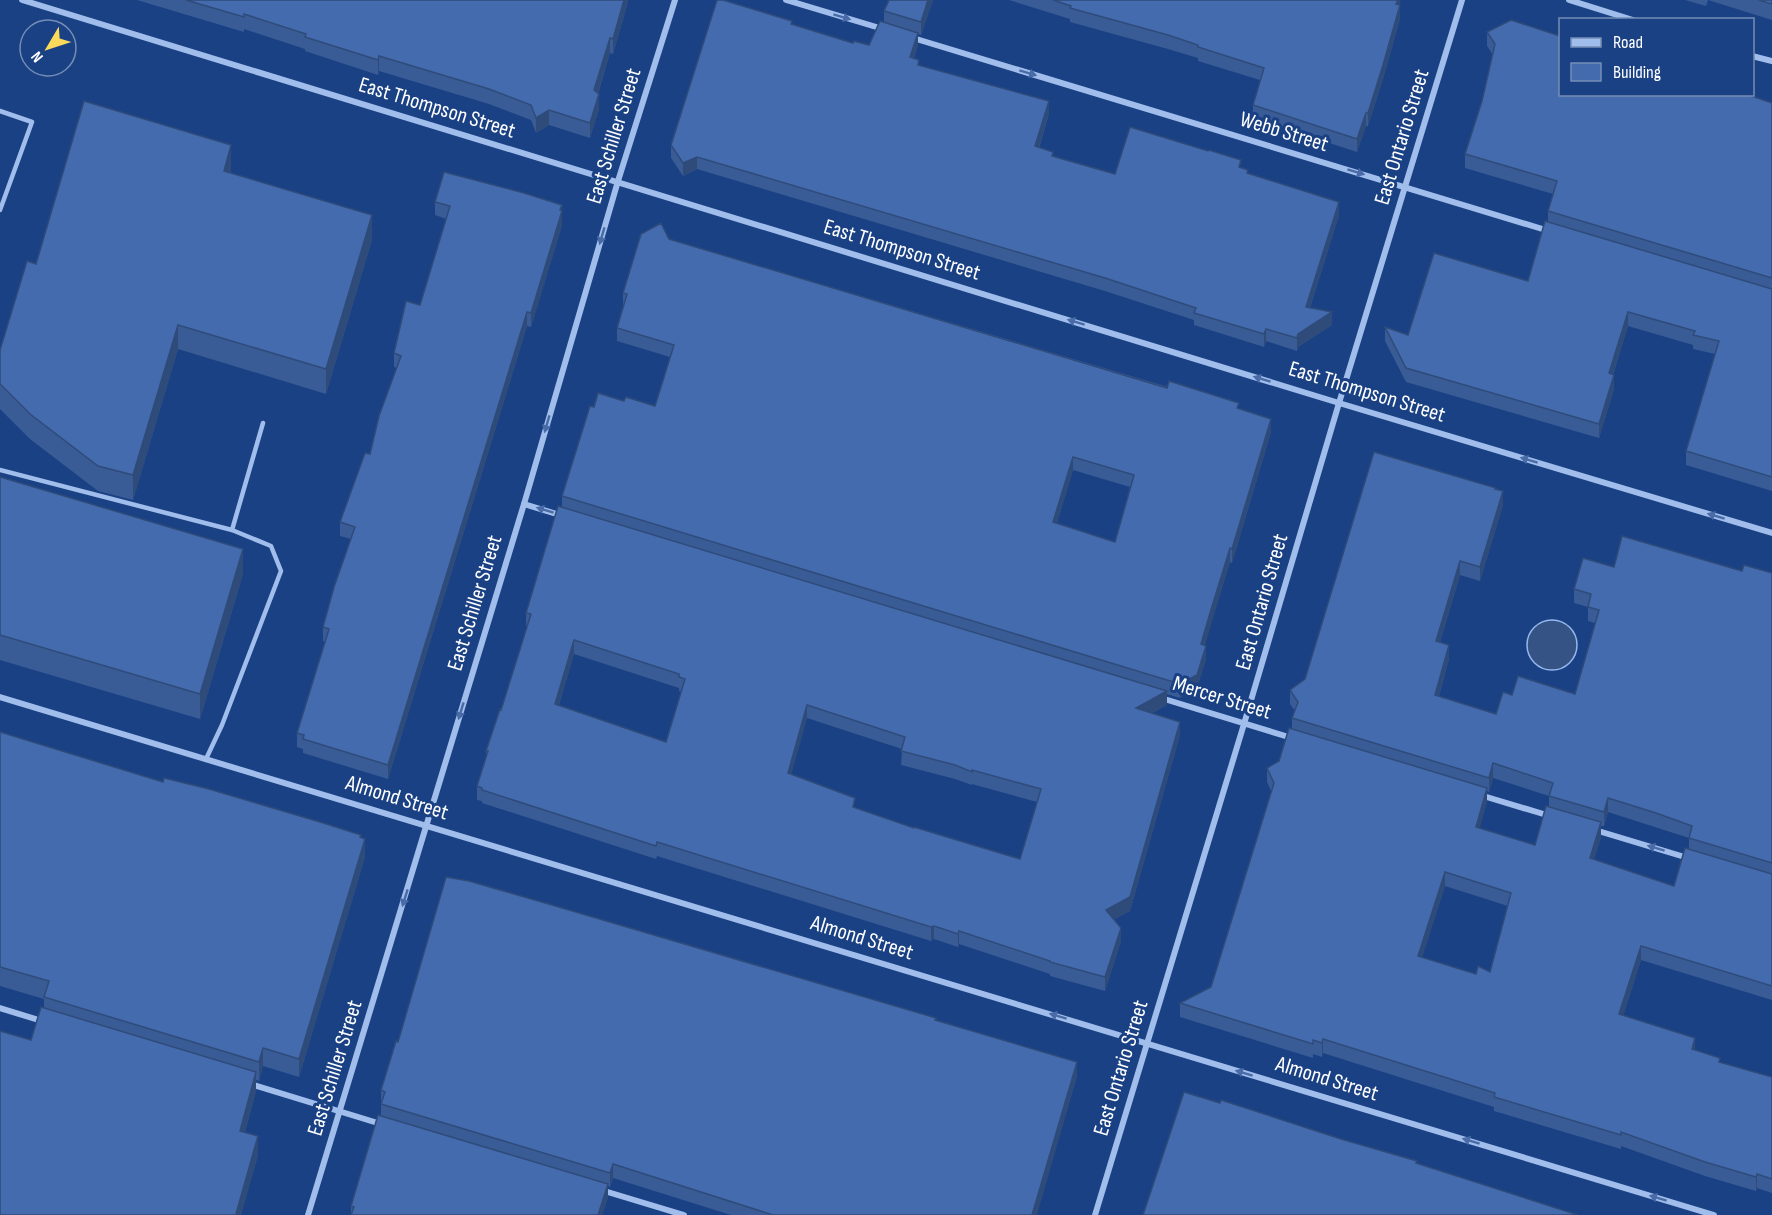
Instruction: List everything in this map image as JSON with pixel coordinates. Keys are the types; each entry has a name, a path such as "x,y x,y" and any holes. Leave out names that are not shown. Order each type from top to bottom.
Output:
{"street":[{"name":"East Thompson Street","path":"22,0 1772,533"},
{"name":"East Schiller Street","path":"308,1215 524,504 618,181 675,0"},
{"path":"786,0 889,31"},
{"name":"East Ontario Street","path":"1095,1215 1462,0"},
{"path":"1569,0 1627,18"},
{"name":"Webb Street","path":"900,35 1554,232"},
{"path":"1754,57 1772,62"},
{"path":"524,504 570,518"},
{"name":"Mercer Street","path":"1153,696 1302,741"},
{"name":"Almond Street","path":"0,697 1714,1215"},
{"path":"1474,793 1554,818"},
{"path":"1588,828 1692,859"},
{"path":"0,1008 57,1026"},
{"path":"238,1081 386,1125"},
{"path":"592,1187 684,1215"}],"lane":[{"path":"0,111 32,122 0,210"},
{"path":"232,530 263,423"},
{"path":"0,470 232,530 271,546 281,571 222,725 206,759"}],"water":[{"path":"1557,620 1570,627 1576,635 1576,655 1570,663 1562,669 1547,670 1534,663 1528,655 1527,640 1534,627 1542,621"}],"building":[{"path":"186,0 624,0 613,39 610,38 594,90 599,94 590,123 549,110 536,118 531,105 489,89 379,56 378,60 305,37 306,34 244,14 244,17"},
{"path":"717,0 792,21 791,24 853,43 854,41 869,45 880,21 918,33 910,57 919,60 918,65 1049,101 1035,146 1053,152 1052,156 1115,174 1130,127 1241,160 1239,167 1248,170 1247,173 1339,202 1306,307 1332,312 1298,334 1297,338 1266,329 1264,334 1194,313 1196,308 1105,278 697,157 683,163 671,145"},
{"path":"889,0 928,0 921,22 884,11"},
{"path":"1053,0 1398,0 1396,4 1400,5 1368,113 1366,113 1357,139 1253,105 1264,68 1168,35 1070,8 1071,6"},
{"path":"1759,0 1772,0 1772,4"},
{"path":"1511,20 1559,36 1559,96 1752,96 1772,103 1772,278 1548,211 1557,181 1465,154 1482,101 1495,44 1487,32"},
{"path":"84,101 231,145 224,171 372,215 326,369 178,325 133,475 98,466 30,414 0,384 0,350 27,261 36,264"},
{"path":"444,172 562,205 560,210 562,211 531,313 527,312 388,765 303,739 304,735 297,733 329,629 323,627 334,587 355,527 340,522 365,453 370,454 379,416 401,356 394,353 406,301 420,305 450,206 435,202"},
{"path":"1545,221 1772,289 1772,477 1686,451 1719,341 1693,335 1695,331 1628,312 1609,373 1614,375 1599,424 1406,368 1385,327 1408,335 1434,253 1528,281"},
{"path":"661,223 669,239 1167,388 1169,381 1239,403 1237,408 1271,419 1201,644 1206,646 1197,675 1180,684 562,496 590,406 594,407 598,393 624,401 626,397 655,406 674,345 617,328 627,294 623,293 641,234","holes":["1073,457 1134,475 1115,542 1053,522"]},
{"path":"1374,452 1503,491 1480,567 1460,561 1436,641 1449,645 1435,695 1496,714 1503,692 1512,695 1518,676 1575,694 1599,610 1588,607 1591,594 1574,589 1583,558 1614,567 1622,536 1742,571 1744,565 1772,573 1772,863 1689,838 1692,826 1608,798 1604,812 1549,796 1553,783 1493,763 1489,778 1292,718 1298,702 1290,690 1305,679"},
{"path":"0,477 243,549 200,694 0,635"},
{"path":"558,506 1167,691 1136,708 1180,722 1130,897 1106,910 1121,928 1105,977 1050,962 959,931 958,934 931,927 657,842 656,846 482,790 477,786 488,751 486,751 531,614 526,613","holes":["574,640 679,674 679,677 685,679 666,742 555,704","807,705 905,737 901,751 1041,789 1020,859 914,828 853,807 855,798 788,773"]},
{"path":"1289,728 1487,788 1476,827 1535,845 1546,806 1601,822 1590,858 1674,886 1685,848 1772,874 1772,986 1641,946 1619,1014 1695,1038 1692,1049 1720,1058 1719,1062 1772,1077 1772,1179 1757,1174 1756,1177 1705,1162 1621,1132 1621,1135 1494,1097 1495,1093 1323,1039 1322,1043 1313,1040 1313,1044 1180,1003 1211,987 1274,783 1267,768 1279,761","holes":["1445,872 1511,893 1490,972 1478,966 1476,974 1418,956"]},
{"path":"0,732 163,782 164,778 209,789 361,835 360,837 365,839 299,1059 263,1048 259,1062 44,997 49,981 0,967"},
{"path":"446,877 469,881 552,905 1077,1062 1032,1215 773,1215 613,1164 610,1173 381,1104 385,1092 381,1090 396,1041 398,1042"},
{"path":"41,1007 256,1072 240,1131 258,1136 236,1214 241,1215 0,1215 0,1031 31,1040"},
{"path":"1184,1092 1220,1103 1221,1100 1417,1161 1416,1163 1578,1215 1143,1215"},
{"path":"378,1115 608,1184 598,1215 351,1215 354,1207 351,1206"}]}
